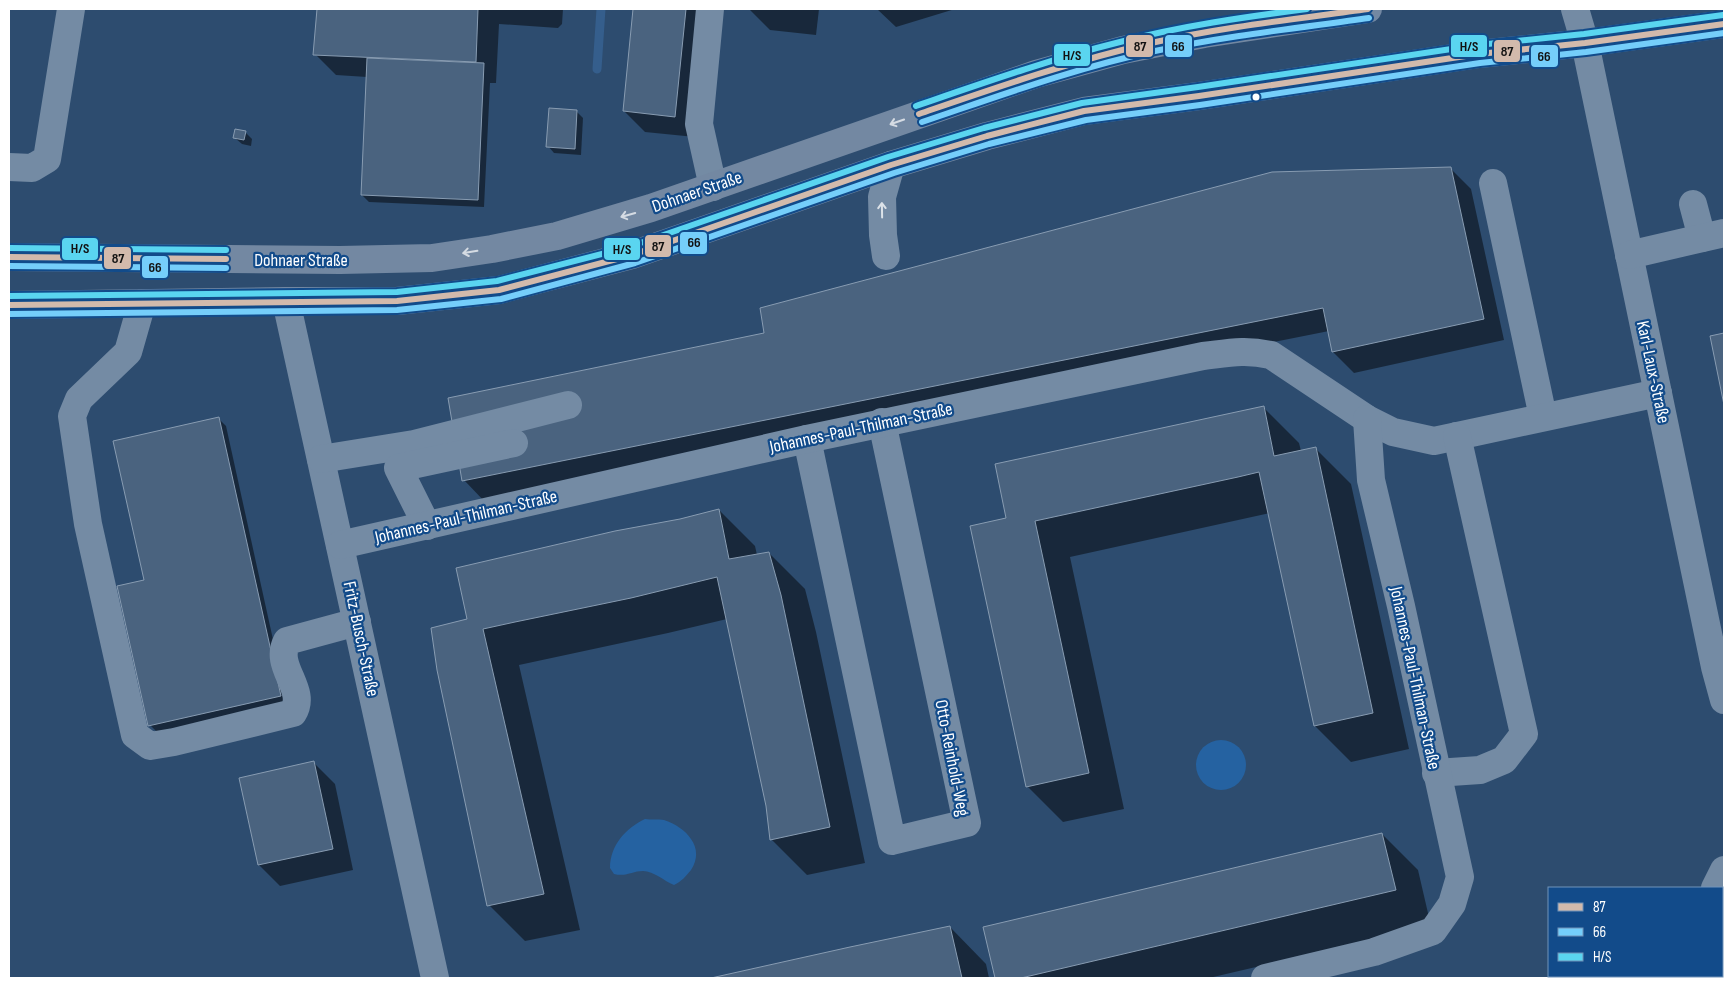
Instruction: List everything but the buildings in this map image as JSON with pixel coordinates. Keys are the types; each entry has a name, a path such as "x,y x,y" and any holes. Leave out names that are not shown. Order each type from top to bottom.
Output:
{"main road":[{"name":"Dohnaer Straße","path":"9,257 340,260 432,258 492,249 557,236 651,208 1036,74 1123,50 1204,34 1368,9"},
{"path":"9,305 397,301 499,290 632,255 891,165 987,136 1084,111 1199,96 1480,54 1585,43 1724,24"}],"street":[{"path":"9,167 32,168 47,159 71,9"},
{"path":"710,9 699,124 713,186"},
{"name":"Karl-Laux-Straße","path":"1575,9 1585,43 1713,659 1724,700"},
{"path":"886,256 882,235 882,197 891,165"},
{"path":"1493,183 1543,417"},
{"path":"1629,255 1713,236 1693,204"},
{"name":"Fritz-Busch-Straße","path":"286,301 435,978"},
{"path":"142,303 128,352 79,399 72,416 88,524 135,735 150,746 158,745 293,712 297,705 297,696 285,666 283,649 287,641 357,622"},
{"name":"Johannes-Paul-Thilman-Straße","path":"340,545 882,422 1202,356 1240,351 1253,351 1271,355 1367,419 1393,432 1434,441 1658,393"},
{"path":"388,459 414,444 568,405"},
{"name":"Johannes-Paul-Thilman-Straße","path":"1265,978 1374,952 1433,930 1452,904 1460,877 1371,480 1367,419"},
{"name":"Otto-Reinhold-Weg","path":"807,439 892,841 967,823 882,422"},
{"path":"1436,773 1480,770 1504,760 1524,734 1457,436"},
{"path":"321,459 388,459 514,443"},
{"path":"388,459 427,526"},
{"path":"1716,887 1724,870"}],"shaded area":[{"path":"1221,740 1231,742 1239,747 1244,755 1246,765 1244,775 1239,783 1231,788 1221,790 1211,788 1203,783 1198,775 1196,765 1198,755 1203,747 1211,742"},
{"path":"645,819 664,820 672,823 686,833 695,846 695,862 691,870 674,885 647,871 619,875 614,874 610,868 613,852 620,838"}],"waterway":[{"path":"597,69 601,9"}],"transit line":[{"name":"H/S","path":"916,106 992,80 1120,42 1213,22 1307,9"},
{"name":"87","path":"919,114 1005,85 1121,50 1178,37 1232,28 1368,9"},
{"name":"H/S","path":"9,296 397,292 497,281 629,247 888,157 984,128 1082,103 1478,45 1584,34 1723,15"},
{"name":"66","path":"922,122 1037,83 1155,51 1208,41 1369,18"},
{"name":"87","path":"9,305 397,301 499,290 632,255 891,165 987,136 1084,111 1199,96 1479,54 1585,43 1724,24"},
{"name":"66","path":"9,314 397,310 501,299 635,263 894,173 989,144 1086,120 1480,63 1586,52 1724,33"},
{"name":"H/S","path":"9,248 226,250"},
{"name":"87","path":"9,257 226,259"},
{"name":"66","path":"9,266 226,268"}]}
